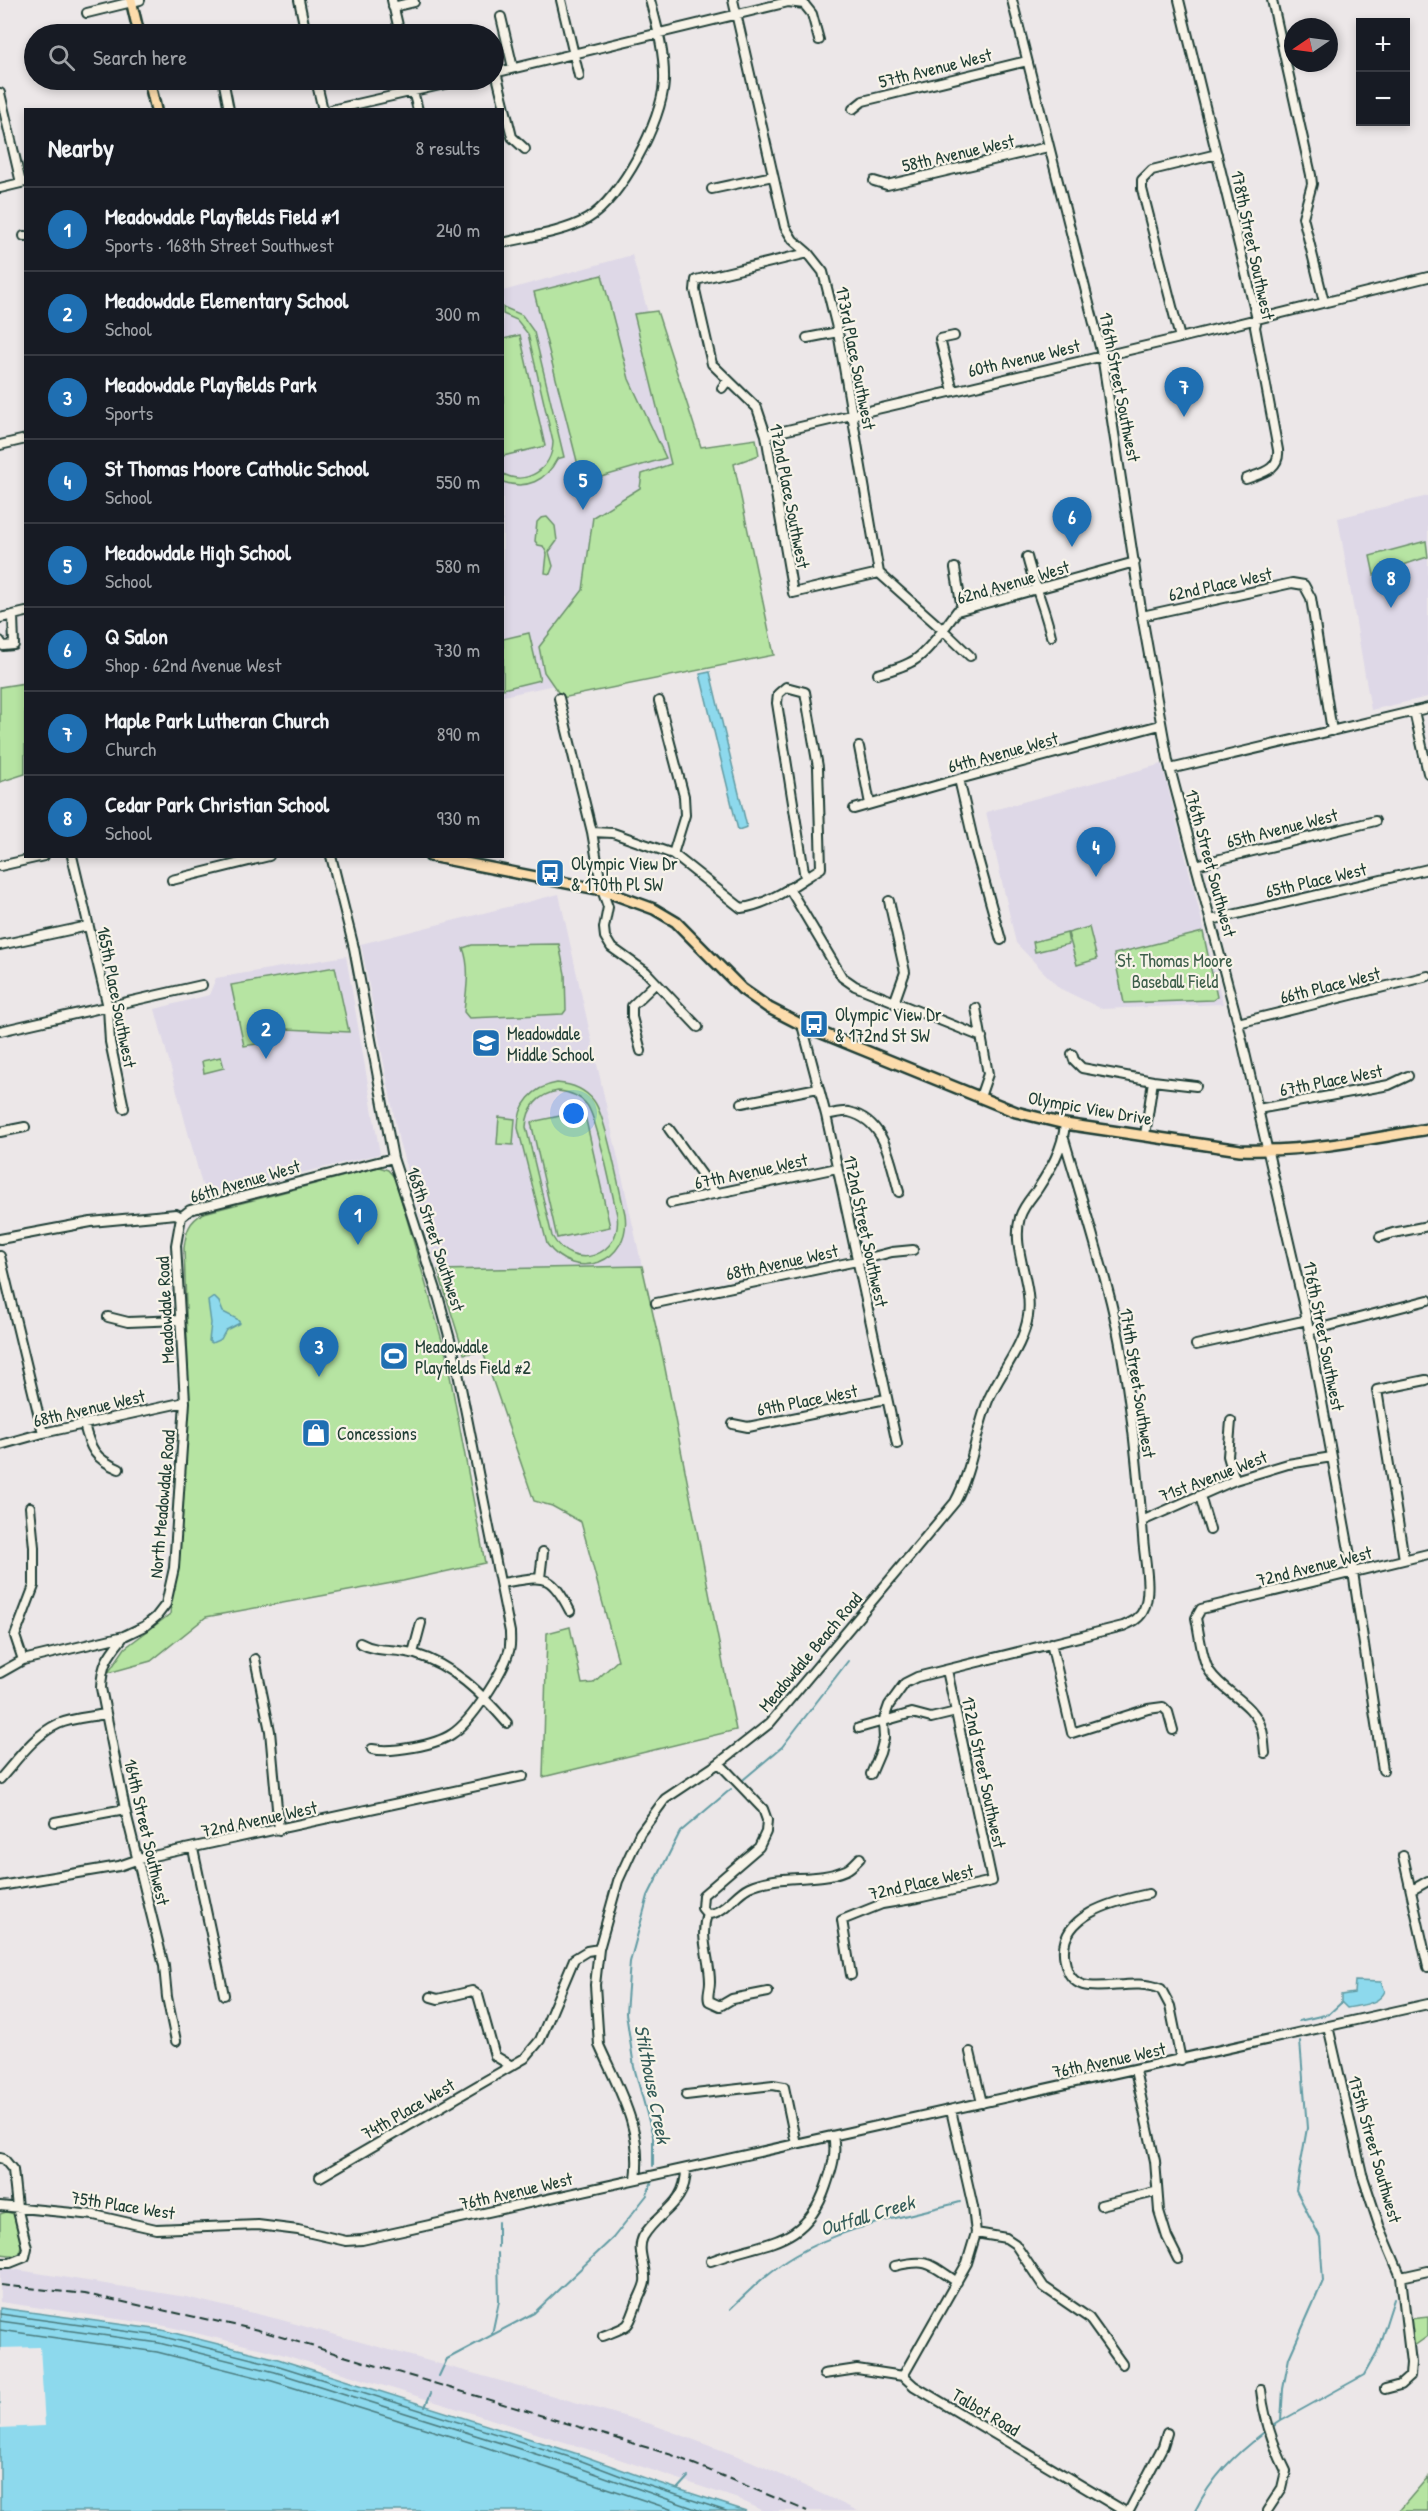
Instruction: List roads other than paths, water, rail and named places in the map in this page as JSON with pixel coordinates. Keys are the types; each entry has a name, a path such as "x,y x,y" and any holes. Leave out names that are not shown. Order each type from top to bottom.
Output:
{"main road":[{"path":"134,1 137,24"},
{"path":"151,90 156,108"},
{"name":"Olympic View Drive","path":"440,858 602,890 654,909 676,922 742,989 769,1008 802,1024 1016,1113 1065,1124 1240,1150 1268,1151 1339,1144 1428,1129"}],"street":[{"path":"299,0 304,24"},
{"path":"561,0 579,76"},
{"path":"504,242 586,220 602,207 618,188 644,146 655,120 664,81 658,33 650,0"},
{"name":"173rd Place Southwest","path":"733,0 785,227 823,272 838,332 879,573"},
{"name":"176th Street Southwest","path":"1012,0 1102,355 1160,725 1239,1023 1307,1320 1353,1572 1383,1770"},
{"name":"178th Street Southwest","path":"1179,0 1257,319 1255,327 1278,456 1277,462 1270,469 1246,479"},
{"path":"1272,0 1311,175 1312,184 1303,217 1324,302"},
{"path":"87,13 134,1"},
{"path":"397,24 392,3 414,2"},
{"path":"504,70 788,2 804,4 812,14 819,40"},
{"path":"501,17 503,24"},
{"path":"504,30 513,68"},
{"name":"57th Avenue West","path":"853,109 863,101 1027,61"},
{"path":"225,90 229,108"},
{"path":"318,90 323,108"},
{"path":"339,108 413,90 418,108"},
{"path":"500,90 512,137 525,149"},
{"path":"0,93 23,182 0,188"},
{"name":"58th Avenue West","path":"874,181 887,184 1048,147"},
{"path":"1180,338 1142,189 1144,176 1152,170 1217,154"},
{"path":"712,189 773,176"},
{"name":"172nd Place Southwest","path":"808,253 696,280 695,290 712,364 757,408 766,435 793,593 879,573"},
{"name":"60th Avenue West","path":"766,435 1428,277"},
{"path":"807,338 838,332"},
{"path":"953,391 940,339 954,336"},
{"path":"722,388 728,380"},
{"path":"0,446 24,440"},
{"path":"1027,557 1035,591 1047,619 1051,636"},
{"name":"62nd Avenue West","path":"943,630 957,611 962,609 1135,562"},
{"path":"955,568 962,609"},
{"path":"879,573 970,656"},
{"name":"62nd Place West","path":"1142,616 1292,583 1304,585 1311,598 1332,731"},
{"path":"0,618 24,612"},
{"path":"0,641 3,646 14,645 13,615"},
{"path":"878,674 905,667 915,661 926,653 943,630"},
{"path":"592,832 613,834 673,854 741,908 752,907 789,888 805,878 821,868 818,767 805,692 786,687 778,694 777,703 805,878"},
{"path":"559,698 592,832 602,890 608,907 604,928 606,937 611,947 657,983 698,1027"},
{"path":"658,701 684,796 685,815 673,854"},
{"path":"1170,769 1428,708"},
{"path":"1414,711 1428,772"},
{"name":"64th Avenue West","path":"854,809 959,778 1160,725"},
{"path":"860,747 870,804"},
{"path":"959,778 975,848 993,904 1001,940"},
{"name":"65th Avenue West","path":"1196,865 1375,821"},
{"path":"1,866 35,858"},
{"name":"165th Place Southwest","path":"72,858 108,1007 110,1042 124,1108"},
{"path":"172,880 261,858"},
{"name":"168th Street Southwest","path":"332,858 354,948 393,1158 439,1299 455,1358 510,1632 510,1649 484,1696 462,1726 441,1740 385,1751 372,1749"},
{"name":"65th Place West","path":"1211,920 1428,869"},
{"path":"789,888 842,977 855,986 894,1003 982,1038"},
{"path":"889,901 905,972 894,1003"},
{"path":"0,945 88,926"},
{"name":"66th Place West","path":"1239,1023 1428,976"},
{"path":"641,1052 632,1017 632,1006 657,983"},
{"path":"0,1031 201,985"},
{"path":"976,1008 988,1074 980,1097"},
{"name":"172nd Street Southwest","path":"802,1024 826,1115 897,1444"},
{"path":"1072,1054 1074,1060 1082,1068 1196,1086"},
{"name":"67th Place West","path":"1258,1109 1389,1085 1408,1076"},
{"path":"1145,1135 1153,1081"},
{"path":"742,1103 818,1088"},
{"path":"826,1115 847,1112 860,1117 876,1128 885,1142 899,1192"},
{"name":"Meadowdale Beach Road","path":"636,2179 638,2157 636,2133 599,2045 597,2033 595,1985 599,1949 618,1881 640,1833 665,1799 719,1763 770,1723 933,1530 960,1492 972,1462 989,1400 1025,1329 1030,1294 1018,1245 1021,1215 1049,1172 1064,1139 1065,1124"},
{"path":"0,1132 25,1127"},
{"path":"669,1129 717,1194"},
{"name":"174th Street Southwest","path":"1051,1643 1123,1626 1137,1619 1144,1609 1146,1589 1142,1521 1118,1337 1111,1302 1064,1139"},
{"name":"66th Avenue West","path":"0,1239 91,1222 176,1214 181,1217 190,1210 393,1158"},
{"name":"67th Avenue West","path":"671,1203 837,1168"},
{"name":"Meadowdale Road","path":"181,1217 176,1245 185,1402"},
{"path":"1380,1238 1428,1226"},
{"name":"68th Avenue West","path":"656,1303 891,1252 913,1250"},
{"path":"0,1256 43,1433"},
{"path":"1309,1331 1428,1300"},
{"path":"108,1317 128,1322 180,1320"},
{"path":"1196,1345 1307,1320"},
{"path":"1404,1559 1377,1390 1426,1380"},
{"name":"69th Place West","path":"733,1424 748,1427 886,1399"},
{"name":"68th Avenue West","path":"0,1445 43,1433 185,1402"},
{"name":"North Meadowdale Road","path":"0,1673 23,1660 124,1636 156,1617 166,1604 171,1586 185,1402"},
{"path":"1232,1421 1228,1456 1235,1480"},
{"path":"84,1424 88,1444 95,1454 104,1463 119,1469"},
{"name":"71st Avenue West","path":"1142,1521 1235,1480 1288,1464 1332,1456"},
{"path":"1200,1496 1210,1530"},
{"path":"23,1660 15,1636 33,1586 34,1547 30,1507"},
{"path":"540,1578 543,1552"},
{"name":"72nd Avenue West","path":"1265,1753 1262,1730 1256,1716 1208,1670 1196,1618 1201,1609 1428,1554"},
{"path":"501,1583 540,1578 558,1588 570,1611"},
{"path":"412,1653 421,1623"},
{"name":"164th Street Southwest","path":"124,1636 106,1658 101,1672 101,1688 125,1809 164,1966 167,1997 176,2041"},
{"path":"360,1643 371,1649 412,1653 439,1663 484,1696 507,1723"},
{"path":"871,1774 884,1738 883,1722 890,1705 904,1683 1051,1643 1072,1733 1148,1709 1163,1707 1168,1712 1173,1730"},
{"path":"255,1659 270,1731 279,1830"},
{"name":"172nd Street Southwest","path":"947,1670 992,1881"},
{"path":"859,1728 912,1713 932,1718 956,1712"},
{"path":"0,1779 32,1743 47,1731 60,1724 105,1714"},
{"path":"707,1914 702,1908 703,1895 759,1847 766,1832 767,1820 763,1809 719,1763"},
{"name":"72nd Avenue West","path":"0,1886 119,1866 139,1859 523,1776"},
{"path":"55,1822 125,1809"},
{"path":"193,1849 224,1995"},
{"path":"1403,1856 1428,1967"},
{"path":"707,1914 718,1912 748,1887 770,1881 846,1870 860,1858"},
{"name":"72nd Place West","path":"851,1975 842,1920 882,1904 992,1881"},
{"path":"1412,1890 1428,1881"},
{"path":"1148,1894 1123,1900 1088,1913 1068,1932 1063,1956 1066,1970 1072,1979 1084,1985 1133,1984 1161,1989 1170,2006 1181,2060"},
{"path":"707,1914 703,1925 703,1938 710,1981 707,1995 709,2001 720,2006 732,1999 768,1992"},
{"name":"74th Place West","path":"320,2177 525,2058 540,2040 574,1959 587,1951 599,1949"},
{"path":"431,1997 438,1999 472,1991 478,1995 491,2048 495,2056 510,2065"},
{"name":"76th Avenue West","path":"242,2225 268,2226 331,2239 362,2240 1428,2004"},
{"name":"175th Street Southwest","path":"1328,2026 1362,2174 1379,2225 1401,2277 1411,2363 1410,2376 1400,2385 1385,2389"},
{"path":"970,2052 982,2103"},
{"path":"1135,2070 1155,2161 1155,2192 1163,2225 1178,2259"},
{"path":"686,2096 773,2085 784,2087 796,2144"},
{"path":"903,2376 957,2282 973,2247 976,2233 973,2207 951,2110"},
{"path":"711,2261 781,2240 806,2221 820,2203 835,2160 833,2136"},
{"path":"0,2263 10,2264 25,2257 27,2248 17,2207 13,2170 2,2159"},
{"path":"603,2336 631,2322 645,2282 641,2250 642,2238 675,2202 686,2182 686,2169"},
{"path":"1101,2205 1155,2192"},
{"name":"75th Place West","path":"0,2206 94,2215 156,2229 178,2230 242,2225"},
{"path":"976,2233 1006,2238 1015,2244 1044,2287 1089,2318 1106,2337 1122,2364"},
{"path":"895,2266 917,2260 927,2262 957,2282"},
{"path":"1401,2277 1428,2271"},
{"name":"Talbot Road","path":"825,2374 857,2369 903,2376 914,2386 1124,2511"},
{"path":"1261,2390 1267,2427 1286,2471 1281,2488 1267,2511"},
{"path":"1129,2511 1163,2446 1167,2433"}],"water":[{"path":"710,672 747,827 738,830 700,674"},
{"path":"214,1297 223,1312 240,1323 226,1330 221,1339 212,1343 209,1341 211,1323 208,1301"},
{"path":"1355,1981 1381,1982 1385,1991 1374,2002 1347,2008 1341,2002 1341,1995 1354,1993"},
{"path":"0,2308 162,2330 278,2359 581,2455 746,2511 0,2511"}],"waterway":[{"name":"Stilthouse Creek","path":"744,1779 782,1747 848,1661"},
{"name":"Stilthouse Creek","path":"653,2166 653,2136 634,2067 626,2013 630,1962 648,1896 680,1832 731,1789"},
{"path":"1299,2021 1329,2014 1341,2003"},
{"path":"1272,2427 1281,2421 1283,2389 1289,2358 1323,2281 1320,2237 1296,2190 1307,2128 1300,2041"},
{"name":"Stilthouse Creek","path":"439,2376 447,2359 534,2313 613,2238 647,2195 652,2181"},
{"name":"Outfall Creek","path":"730,2309 777,2268 813,2246 875,2223 960,2202"},
{"path":"498,2222 498,2247"},
{"path":"492,2334 499,2301 498,2253"},
{"path":"1281,2421 1364,2375 1377,2352 1394,2299"},
{"name":"Stilthouse Creek","path":"425,2407 431,2393"},
{"path":"1195,2511 1224,2468 1263,2433"},
{"name":"Outfall Creek","path":"678,2488 688,2477"}],"railway":[{"path":"0,2285 85,2294 258,2330 672,2455 807,2511"}],"place":[{"name":"Maple Park Lutheran Church","path":"1184,417"},
{"name":"Meadowdale High School","path":"583,510"},
{"name":"Q Salon","path":"1072,547"},
{"name":"Cedar Park Christian School","path":"1391,608"},
{"name":"Olympic View Dr & 170th Pl SW","path":"550,873"},
{"name":"St Thomas Moore Catholic School","path":"1096,877"},
{"name":"Olympic View Dr & 172nd St SW","path":"814,1024"},
{"name":"Meadowdale Middle School","path":"486,1043"},
{"name":"Meadowdale Elementary School","path":"266,1059"},
{"name":"Meadowdale Playfields Field #1","path":"358,1245"},
{"name":"Meadowdale Playfields Field #2","path":"394,1356"},
{"name":"Meadowdale Playfields Park","path":"319,1377"},
{"name":"Concessions","path":"316,1433"}],"park label":[{"name":"St. Thomas Moore Baseball Field","path":"1175,970"}]}
